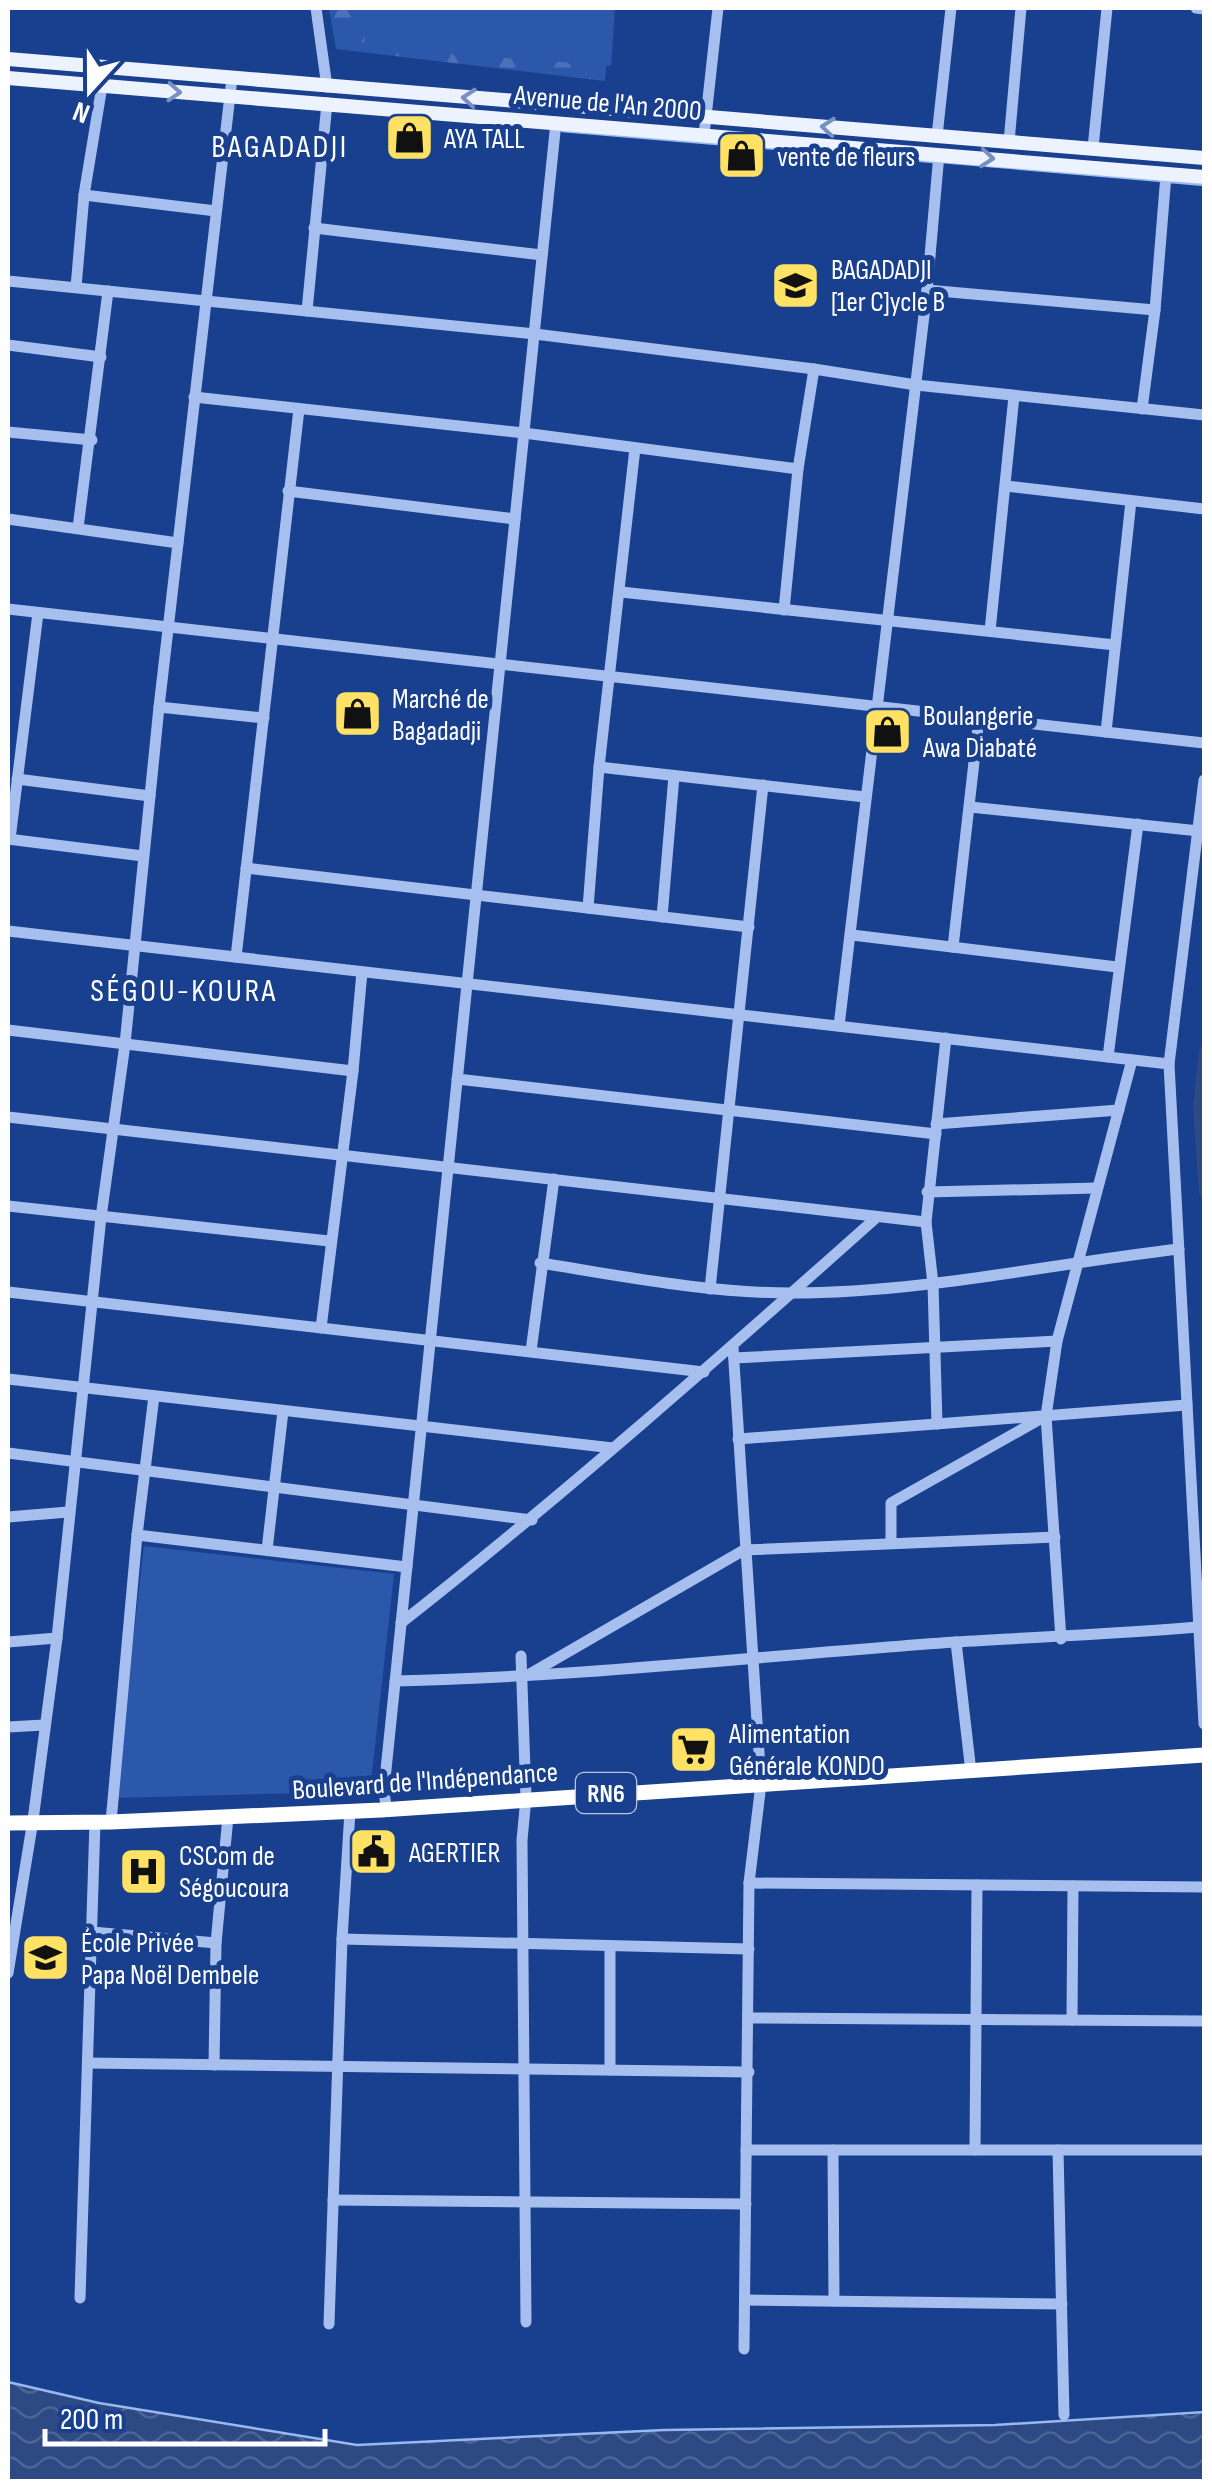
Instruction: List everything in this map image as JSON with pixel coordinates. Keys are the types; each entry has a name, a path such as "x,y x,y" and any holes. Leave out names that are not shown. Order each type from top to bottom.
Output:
{"highway":[{"name":"Boulevard de l'Indépendance","path":"8,1823 350,1811 1204,1755"}],"main road":[{"name":"Avenue de l'An 2000","path":"8,59 1204,158"},
{"name":"Avenue de l'An 2000","path":"8,78 1204,178"}],"street":[{"path":"316,8 327,87"},
{"path":"704,135 718,8"},
{"path":"937,136 951,8"},
{"path":"1009,142 1021,8"},
{"path":"1093,148 1108,8"},
{"path":"1196,8 1204,8"},
{"path":"8,1974 56,1638 232,78"},
{"path":"76,288 84,195 102,86"},
{"path":"307,311 327,103"},
{"path":"386,1808 384,1789 556,122"},
{"path":"839,1026 927,290 939,154"},
{"path":"1142,409 1166,175"},
{"path":"84,195 216,211"},
{"path":"314,228 542,254"},
{"path":"8,280 535,334 814,368 916,385 1204,415"},
{"path":"927,290 1155,310"},
{"path":"78,528 108,291"},
{"path":"8,345 101,357"},
{"path":"784,610 798,469 814,368"},
{"path":"990,631 1014,396"},
{"path":"194,397 798,469"},
{"path":"236,957 299,408"},
{"path":"8,432 92,440"},
{"path":"588,908 635,448"},
{"path":"1006,486 1204,509"},
{"path":"288,491 515,519"},
{"path":"1106,732 1131,501"},
{"path":"8,520 178,543"},
{"path":"620,592 1115,645"},
{"path":"8,609 1204,743"},
{"path":"38,613 9,839 143,856"},
{"path":"159,707 264,718"},
{"path":"953,947 979,718"},
{"path":"600,767 865,796"},
{"path":"662,917 674,776"},
{"path":"17,779 150,796"},
{"path":"1204,780 1169,1064 1204,1724"},
{"path":"710,1289 763,786"},
{"path":"970,807 1199,831"},
{"path":"1108,1057 1138,824"},
{"path":"246,868 749,927"},
{"path":"8,931 1169,1064"},
{"path":"852,934 1118,967"},
{"path":"321,1328 362,972"},
{"path":"8,1030 353,1071"},
{"path":"937,1424 933,1284 926,1222 946,1038"},
{"path":"1062,1638 1046,1416 1056,1341 1132,1060"},
{"path":"457,1078 728,1110 936,1129 1119,1110"},
{"path":"8,1117 926,1222"},
{"path":"531,1351 554,1179"},
{"path":"927,1192 1097,1188"},
{"path":"8,1206 330,1241"},
{"path":"401,1623 532,1520 704,1372 734,1352 791,1293 877,1216"},
{"path":"540,1264 710,1289 791,1293 933,1284 1178,1249"},
{"path":"8,1292 704,1372"},
{"path":"734,1352 1056,1341"},
{"path":"734,1352 750,1660 761,1784 750,1883 744,2349"},
{"path":"8,1379 613,1448"},
{"path":"80,2298 92,1932 154,1396"},
{"path":"738,1439 1187,1405"},
{"path":"267,1550 283,1411"},
{"path":"891,1542 890,1504 1046,1416"},
{"path":"8,1453 532,1520"},
{"path":"8,1518 68,1512"},
{"path":"137,1535 407,1567"},
{"path":"522,1678 744,1550 1055,1537"},
{"path":"395,1681 522,1678 956,1642 1197,1627"},
{"path":"8,1642 56,1638"},
{"path":"956,1642 971,1772"},
{"path":"521,1656 526,1798 522,1840 526,2322"},
{"path":"8,1727 44,1725"},
{"path":"328,2324 350,1811"},
{"path":"214,2065 216,1942 228,1817"},
{"path":"750,1883 1204,1887"},
{"path":"975,2150 978,1885"},
{"path":"1072,2020 1073,1886"},
{"path":"92,1932 216,1942"},
{"path":"342,1938 749,1949"},
{"path":"610,1946 610,2070"},
{"path":"748,2018 1204,2021"},
{"path":"88,2063 748,2072"},
{"path":"746,2150 1204,2150"},
{"path":"833,2150 834,2301"},
{"path":"1058,2150 1064,2415"},
{"path":"333,2200 746,2204"},
{"path":"745,2300 1062,2304"}],"green space":[{"path":"329,8 610,10 605,81 336,49"},
{"path":"367,8 615,8 611,66 364,47"},
{"path":"144,1546 394,1574 370,1791 115,1798"}],"water":[{"path":"8,2382 99,2403 357,2445 664,2430 995,2425 1204,2412 1204,2481 8,2481"}],"waterway":[{"path":"562,131 933,162"},
{"path":"941,162 1162,181"},
{"path":"1170,182 1204,185"},
{"path":"1204,1051 1198,1107 1204,1192"}],"place":[{"name":"AYA TALL","path":"409,138"},
{"name":"vente de fleurs","path":"742,156"},
{"name":"BAGADADJI [1er C]ycle B","path":"796,285"},
{"name":"Marché de Bagadadji","path":"357,714"},
{"name":"Boulangerie Awa Diabaté","path":"888,731"},
{"name":"Alimentation Générale KONDO","path":"694,1749"},
{"name":"AGERTIER","path":"374,1852"},
{"name":"CSCom de Ségoucoura","path":"144,1871"},
{"name":"École Privée Papa Noël Dembele","path":"46,1958"}],"district":[{"name":"BAGADADJI","path":"280,146"},
{"name":"SÉGOU-KOURA","path":"184,990"}]}
